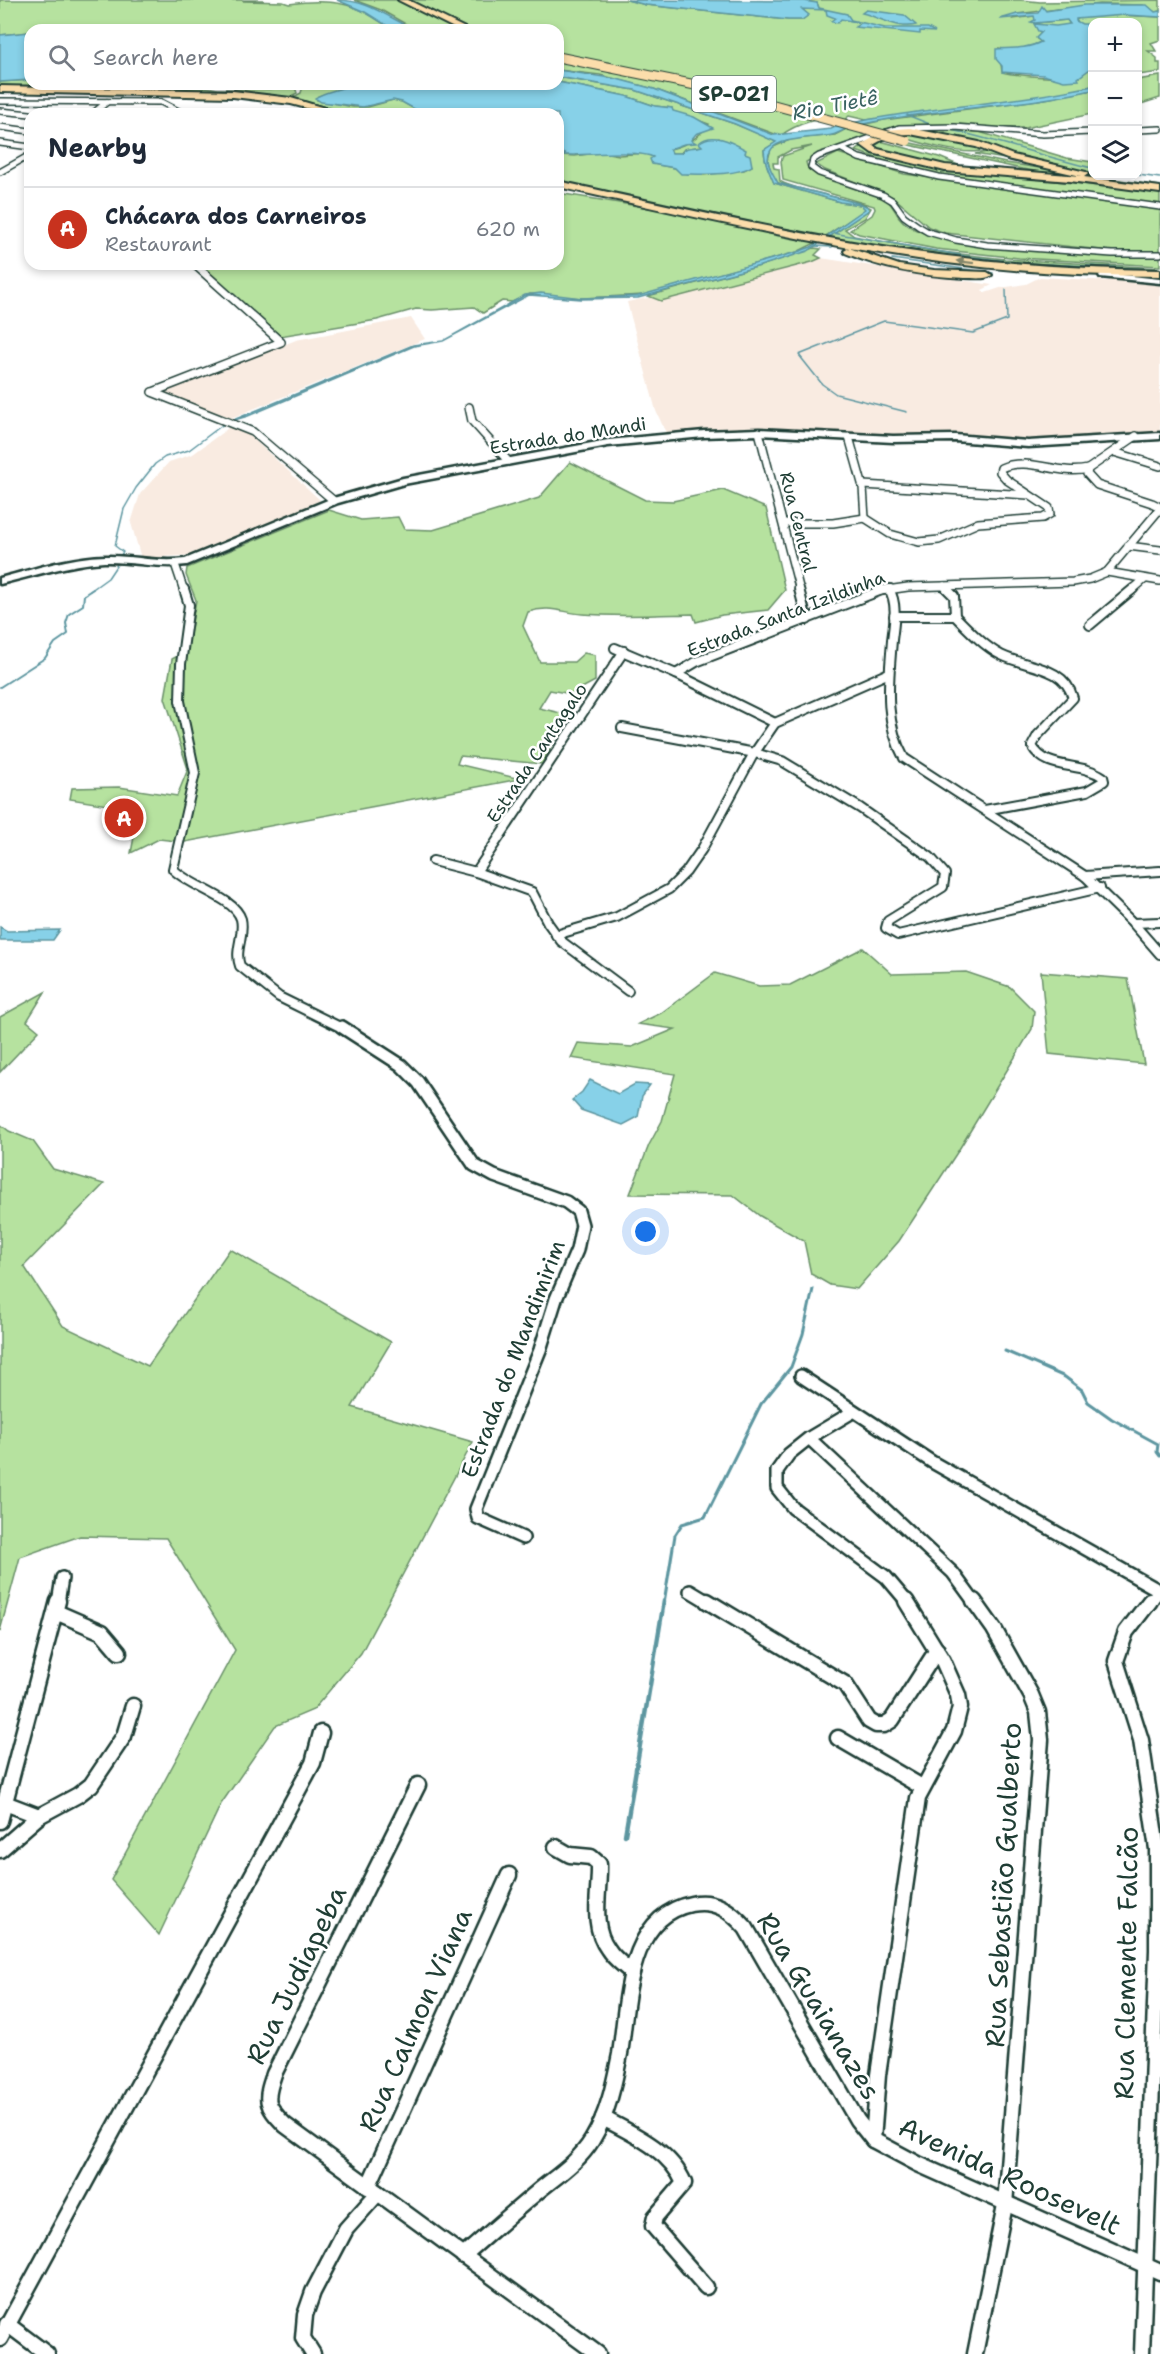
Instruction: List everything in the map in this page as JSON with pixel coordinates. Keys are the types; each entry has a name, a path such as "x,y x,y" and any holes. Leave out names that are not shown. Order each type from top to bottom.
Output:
{"highway":[{"path":"390,0 437,24"},
{"path":"402,0 452,24"},
{"name":"SP-021","path":"564,60 702,91 947,153 1068,178 1160,190"},
{"path":"0,89 24,89"},
{"path":"65,90 195,92 269,98 316,108"},
{"path":"947,153 961,166 956,168 937,166 875,151 866,145 885,134 905,131 979,145 1010,157 1088,175"},
{"name":"SP-021","path":"904,142 920,149"},
{"path":"947,153 975,153 985,150 979,145"},
{"path":"982,157 1088,175"},
{"path":"937,166 1068,178"},
{"path":"1129,180 1160,184"},
{"path":"564,185 897,252 995,265 1160,275"},
{"path":"825,239 868,261 961,275 1160,275"},
{"path":"897,252 887,255 882,261 900,267"},
{"path":"995,265 1006,270 1002,275"}],"main road":[{"path":"1103,274 1160,281"},
{"name":"Estrada do Mandi","path":"0,581 100,560 175,564 206,556 334,501 421,476 608,443 704,434 759,432 849,437 955,438 1040,445 1160,436"}],"street":[{"path":"0,101 161,102 172,108"},
{"path":"100,108 107,102"},
{"path":"0,111 24,113"},
{"path":"0,127 24,129"},
{"path":"1088,132 1043,134 943,127 894,128 813,160 812,169 886,196 895,202 904,216 928,232 987,245 1112,254 1160,254"},
{"path":"1142,130 1160,129"},
{"path":"0,143 24,146"},
{"path":"842,149 851,156 904,171 1160,207"},
{"path":"0,172 24,159"},
{"path":"0,161 18,163"},
{"path":"201,270 281,342 150,392 253,432 334,501"},
{"path":"469,408 472,421 508,461"},
{"name":"Rua Central","path":"759,432 807,620"},
{"path":"784,523 833,523 865,518 880,529 905,539 938,540 974,524 1035,520 1049,516 1051,511 1002,476 1001,468 1018,463 1075,473 1088,469 1136,436"},
{"path":"849,437 863,485 865,518"},
{"path":"1114,452 1160,466"},
{"path":"1088,469 1088,477 1097,485"},
{"path":"1062,472 1159,506 1157,519 1128,546 1107,572 1160,580"},
{"path":"863,485 1028,495"},
{"path":"1128,546 1160,550"},
{"name":"Estrada do Mandimirim","path":"175,564 189,604 181,664 180,701 195,773 173,869 179,876 226,903 237,913 242,925 238,959 240,966 279,997 341,1028 401,1065 418,1082 474,1165 566,1202 578,1212 582,1225 577,1250 556,1299 540,1350 476,1509 478,1518 523,1538"},
{"name":"Estrada Santa Izildinha","path":"676,674 696,662 853,600 889,590 1085,581 1107,572"},
{"path":"1090,625 1145,579"},
{"path":"944,586 954,596 955,616"},
{"path":"889,590 894,599 889,711 892,735 904,758 1085,876 1100,888 1160,954"},
{"path":"894,616 955,616 1000,654 1067,680 1073,698 1038,735 1033,748 1038,756 1051,762 1093,770 1099,773 1104,781 1097,788 1087,791 985,810"},
{"path":"615,648 676,674 775,723"},
{"name":"Estrada Cantagalo","path":"476,872 624,651"},
{"path":"556,935 617,917 652,900 674,884 702,849 755,753 775,723 889,673"},
{"path":"622,728 755,753 782,761 860,808 930,857 945,874 943,887 888,921 886,928 893,934 909,934 1100,888"},
{"path":"432,861 476,872 532,892 556,935 568,948 609,974 628,990"},
{"path":"1085,876 1160,871"},
{"path":"1133,923 1160,922"},
{"path":"801,1376 851,1413 941,1470 1160,1591"},
{"path":"851,1413 810,1439 783,1460 777,1470 775,1482 778,1492 798,1512 889,1579 912,1609 937,1650 955,1685 960,1707 958,1720 945,1749 922,1786 916,1808 881,2053 873,2140"},
{"name":"Rua Sebastião Gualberto","path":"810,1439 953,1573 980,1609 1016,1666 1038,1712 1041,1740 1005,2205 975,2354"},
{"path":"0,1821 56,1612 62,1578"},
{"path":"690,1591 845,1684 864,1718 879,1726 887,1725 895,1716 937,1650"},
{"name":"Rua Clemente Falcão","path":"1142,2354 1156,1950 1157,1849 1141,1740 1116,1661 1117,1649 1123,1636 1160,1591"},
{"path":"56,1612 102,1632 119,1652"},
{"path":"0,1850 39,1816 78,1795 91,1785 124,1736 133,1706"},
{"path":"47,2354 4,2331 308,1773 316,1755 321,1733"},
{"path":"838,1738 922,1786"},
{"name":"Rua Judiapeba","path":"418,1785 274,2074 267,2095 270,2110 285,2125 598,2354"},
{"path":"5,1803 39,1816"},
{"path":"556,1846 570,1855 591,1857 599,1864 597,1905 601,1935 606,1948 632,1973"},
{"name":"Rua Calmon Viana","path":"313,2354 303,2338 305,2315 313,2292 346,2229 373,2190 509,1875"},
{"name":"Rua Guaianazes","path":"464,2256 565,2169 591,2142 603,2118 612,2084 632,1973 643,1943 653,1925 680,1907 709,1902 733,1912 746,1928 857,2120 873,2140"},
{"path":"603,2118 643,2141 682,2173 684,2183 655,2217 653,2226 706,2287"},
{"name":"Avenida Roosevelt","path":"873,2140 1005,2205 1160,2272"}],"shaded area":[{"path":"821,258 992,285 982,290 985,293 1026,284 1040,277 1110,281 1107,277 1160,282 1160,432 1044,440 954,434 883,435 767,427 666,433 656,411 627,302 652,297 661,301"},
{"path":"411,318 425,339 231,418 163,393 296,340"},
{"path":"231,426 249,435 320,500 300,512 195,555 141,558 131,523 140,494 169,462 193,454"}],"green space":[{"path":"0,0 264,0 243,1 289,4 331,2 361,10 384,24 24,24 24,33 0,35"},
{"path":"354,0 627,0 646,5 802,20 808,15 802,9 819,8 817,3 794,0 1021,0 1040,2 1160,0 1160,11 1155,12 1143,5 1100,4 1017,14 1013,19 1036,16 1032,22 1067,20 1070,24 1042,31 1037,39 1041,42 1031,46 1020,49 999,48 1002,72 1075,78 1081,76 1088,68 1088,87 1054,95 866,120 849,116 844,120 819,119 802,124 780,136 654,89 600,75 564,71 564,24 406,24 381,10"},
{"path":"1117,15 1160,17 1160,40 1151,43 1156,51 1148,51 1157,58 1157,63 1160,63 1160,72 1142,74 1142,18 1088,18 1088,25 1082,25 1075,21 1079,18"},
{"path":"1160,76 1160,98 1142,104 1142,79"},
{"path":"564,78 635,90 735,124 777,142 764,150 766,163 774,183 840,202 861,205 866,209 824,237 564,183 564,155 602,152 619,155 646,153 654,157 653,164 675,168 688,174 695,172 704,175 744,170 752,166 745,153 719,138 702,146 684,149 681,153 672,153 670,149 692,140 709,124 672,111 672,108 655,106 626,96 564,83"},
{"path":"24,80 24,88 0,88 0,82"},
{"path":"190,90 296,90 297,93 287,98"},
{"path":"302,90 343,90 318,96 317,100 353,107 368,107 393,100 413,108 324,108 290,99 301,93"},
{"path":"1088,91 1088,115 1025,128 896,126 814,157 806,162 807,166 814,172 884,198 909,226 936,237 1053,252 1160,257 1160,266 1019,258 936,249 859,234 850,230 872,215 874,206 783,180 781,161 783,156 812,146 791,150 778,157 778,163 773,163 774,168 779,169 780,181 804,189 778,183 771,174 768,160 771,148 792,139 835,135 848,128 884,120 1045,99"},
{"path":"927,128 979,132 1067,158 1088,161 1088,173 975,154 987,152 990,148 906,129"},
{"path":"899,132 975,145 983,150 975,152 938,147 893,133"},
{"path":"879,135 860,144 880,155 947,172 993,174 1160,193 1160,205 917,172 856,151 861,147 859,143"},
{"path":"873,139 939,157 958,165 948,166 873,148"},
{"path":"892,139 1006,163 1088,175 1088,179 1022,169 890,141"},
{"path":"838,153 904,174 1160,209 1160,252 1111,251 945,233 929,227 893,197 825,170 816,164"},
{"path":"1094,180 1120,180 1160,186 1160,190"},
{"path":"804,189 854,202 819,194"},
{"path":"564,194 699,216 819,241 797,252 645,295 582,298 530,294 512,302 502,301 483,313 474,307 416,309 377,320 280,336 205,270 564,270"},
{"path":"854,202 863,204 871,208 865,218 845,229 854,236 932,251 1005,259 1159,268 1160,271 1042,267 925,255 828,238 869,210 862,204"},
{"path":"814,248 821,249 815,255 821,258 812,262 661,301 648,296 760,266"},
{"path":"570,462 645,500 673,501 723,490 766,508 785,590 768,610 722,615 696,622 693,614 638,616 582,614 549,609 528,612 523,626 540,662 574,662 584,653 595,655 595,681 571,694 550,690 539,708 561,713 562,726 542,764 460,756 457,764 520,779 185,842 159,839 131,853 139,810 70,799 72,788 119,787 177,796 188,769 165,698 172,659 187,651 196,600 186,575 187,568 329,510 361,520 398,517 404,529 433,530 539,498"},
{"path":"863,948 892,974 966,972 1010,987 1034,1011 1032,1029 958,1151 899,1241 857,1289 830,1285 811,1274 804,1241 760,1216 733,1195 630,1194 649,1145 662,1121 675,1074 571,1058 578,1043 632,1047 675,1029 638,1024 661,1013 715,973 759,986 790,985"},
{"path":"1041,972 1128,979 1144,1064 1049,1054"},
{"path":"45,992 27,1021 39,1031 0,1072 0,1017"},
{"path":"0,1124 9,1131 33,1141 53,1169 104,1184 24,1266 63,1326 148,1366 230,1249 391,1342 352,1407 473,1442 361,1653 313,1710 275,1726 221,1804 159,1935 111,1880 235,1650 166,1538 80,1536 20,1557 0,1631"}],"water":[{"path":"337,0 369,6 404,24 384,24 365,12"},
{"path":"627,0 804,1 817,3 819,8 847,14 851,20 885,28 928,28 935,32 920,31 920,34 855,27 861,23 841,19 838,23 832,22 835,18 827,15 826,10 802,9 809,15 802,20 788,20 646,5"},
{"path":"1084,5 1147,5 1155,12 1160,11 1160,17 1125,15 1076,19 1082,24 1088,24 1088,70 1078,78 1079,80 1064,81 1043,75 1002,72 1002,66 996,59 996,49 1025,47 1041,42 1036,38 1042,32 1038,31 1034,24 1056,26 1070,24 1067,20 1031,22 1035,20 1034,16 1000,19 1017,14 1038,13 1042,6 1046,11"},
{"path":"866,10 904,15 916,25 903,26 862,13"},
{"path":"24,33 24,80 0,82 0,35"},
{"path":"564,71 617,79 654,89 774,135 831,129 901,114 1088,87 1088,91 1066,95 870,122 832,135 782,143 771,150 768,158 778,183 862,204 869,210 808,251 760,266 638,298 581,299 529,295 443,341 525,295 541,293 582,298 638,296 797,252 811,247 865,209 861,205 840,202 774,183 766,163 764,150 776,142 735,124 635,90 564,78"},
{"path":"564,83 626,96 655,106 672,108 673,111 694,117 713,128 696,134 691,140 696,143 670,149 672,153 681,153 688,148 702,146 699,143 716,138 746,150 745,153 750,155 752,166 728,173 681,174 675,168 652,164 650,159 653,157 635,153 564,155 566,153 564,153 564,108 413,108 393,100 363,107 321,102 315,98 336,90 564,90"},
{"path":"443,341 414,346 248,416 231,421 413,345"},
{"path":"0,927 7,931 60,930 53,940 0,940"},
{"path":"590,1080 618,1094 635,1084 650,1085 642,1096 638,1117 623,1125 581,1110 572,1100 582,1092"}],"waterway":[{"path":"907,115 932,125"},
{"path":"947,129 1088,167"},
{"path":"1142,176 1160,178"},
{"path":"833,233 965,256 1025,263 1152,269"},
{"path":"815,246 832,247"},
{"path":"892,259 993,273"},
{"path":"907,412 836,394 822,384 799,355 884,321 973,333 1007,320 1006,290"},
{"path":"120,556 123,552 115,546 124,509 136,488 155,464 165,457 189,450 225,423"},
{"path":"90,591 108,578 118,563"},
{"path":"0,687 45,658 55,643 68,634 66,623 69,614 83,605 84,595 90,591"},
{"path":"664,1603 675,1535 682,1524 705,1517 761,1404 791,1367 803,1334 813,1289"},
{"path":"1005,1351 1065,1377 1082,1390 1088,1402 1112,1419 1158,1444 1157,1452 1160,1456"},
{"path":"625,1835 664,1601"}],"place":[{"name":"Chácara dos Carneiros","path":"124,818"}],"water label":[{"name":"Rio Tietê","path":"835,105"}]}
